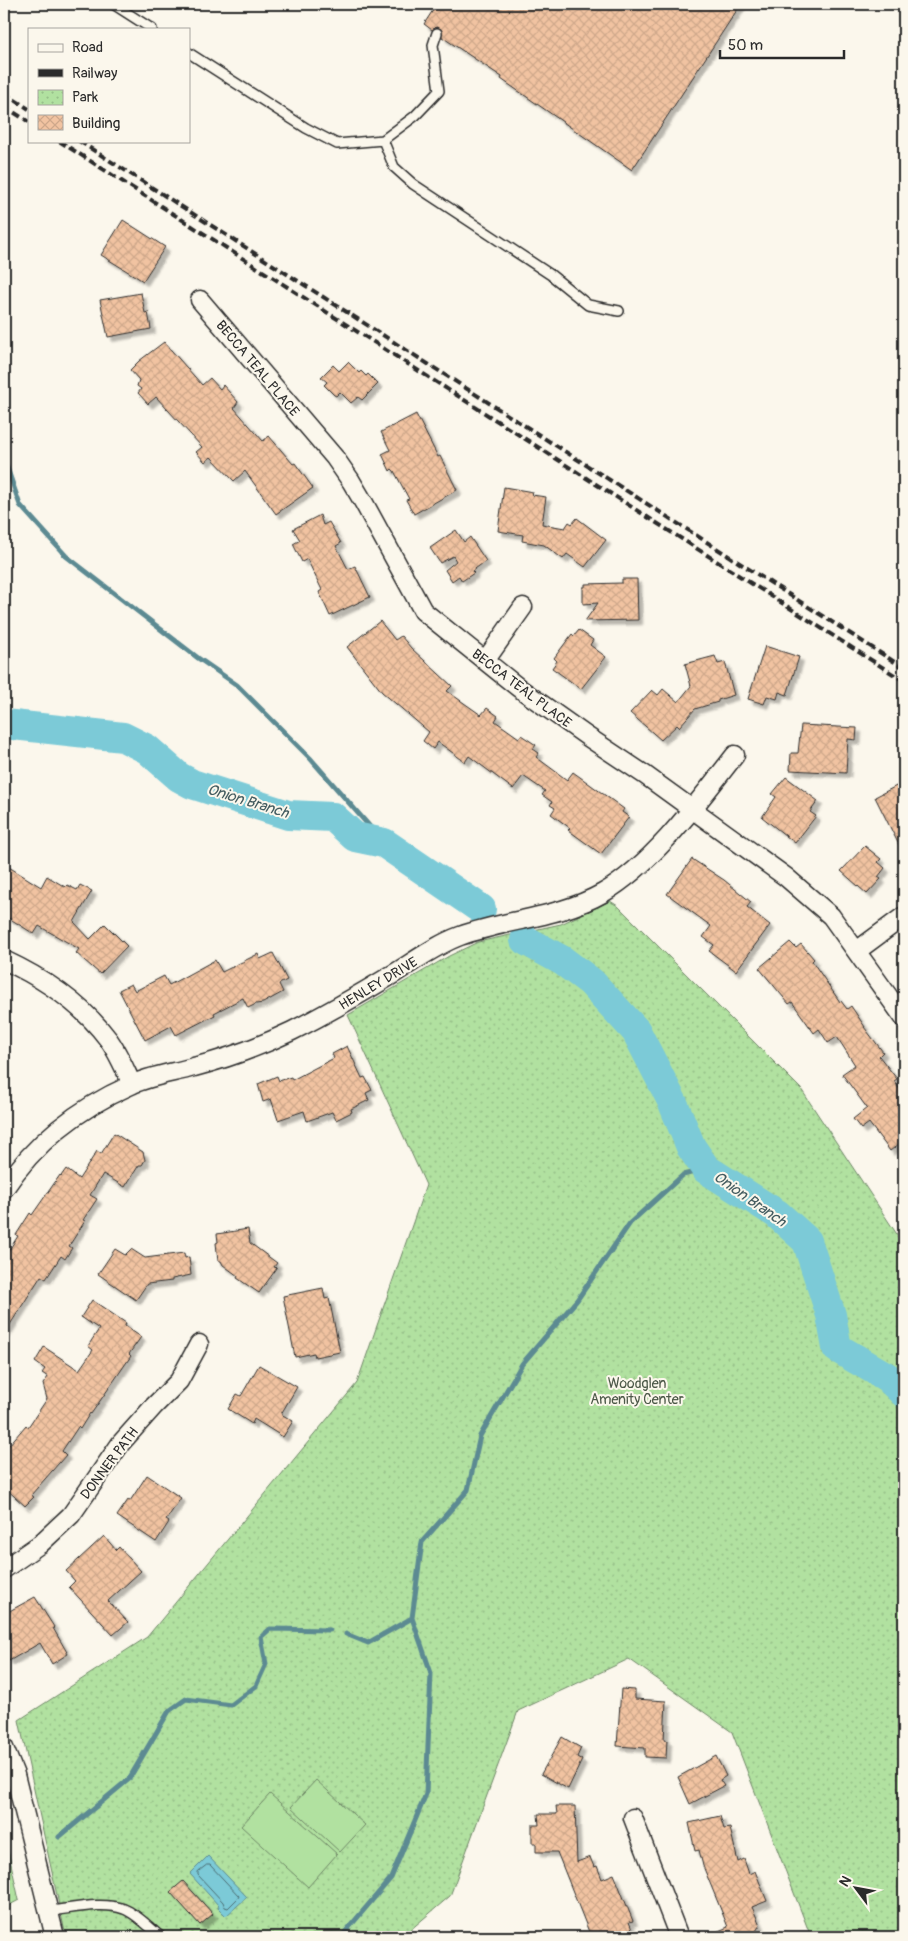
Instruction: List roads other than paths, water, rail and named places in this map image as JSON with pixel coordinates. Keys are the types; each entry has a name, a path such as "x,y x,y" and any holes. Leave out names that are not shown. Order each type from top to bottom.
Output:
{"street":[{"name":"BECCA TEAL PLACE","path":"200,300 335,458 351,481 423,612 484,661 588,737 645,775 786,876 831,916 858,950 904,1018"},
{"path":"484,661 523,607"},
{"name":"HENLEY DRIVE","path":"4,1189 37,1147 61,1126 94,1104 132,1084 210,1063 290,1032 340,1006 458,937 503,923 561,911 602,894 638,868 692,810 735,755"},
{"path":"858,950 904,916"},
{"path":"4,960 50,984 74,1002 109,1040 132,1084"},
{"name":"DONNER PATH","path":"4,1569 40,1544 71,1515 121,1443 179,1381 199,1344"},
{"path":"4,1748 15,1775 55,1937"},
{"path":"633,1818 679,1937"}],"lane":[{"path":"113,4 150,28"},
{"path":"190,53 306,128 337,144 383,140 416,116 439,92 433,45 437,33"},
{"path":"383,140 394,167 412,184 551,276 588,305 619,311"},
{"path":"50,1911 104,1906 116,1907 132,1914 161,1937"}],"water":[{"path":"208,1856 247,1897 226,1916 190,1874"}],"waterway":[{"path":"4,459 20,505 66,556 198,658 237,685 310,758 384,843"},
{"name":"Onion Branch","path":"4,724 123,737 147,749 179,777 192,784 288,815 333,817 355,837 384,843 481,909"},
{"name":"Onion Branch","path":"525,940 563,961 591,982 636,1031 673,1103 691,1147 706,1169 777,1214 807,1241 831,1315 837,1348 887,1377 904,1393"},
{"path":"346,1634 368,1643 412,1618 422,1542 468,1490 480,1436 522,1364 577,1300 630,1223 683,1175 706,1169"},
{"path":"341,1937 391,1878 426,1794 431,1673 412,1618"},
{"path":"59,1837 129,1779 169,1711 186,1699 231,1705 256,1686 266,1664 261,1637 270,1629 330,1630"},
{"path":"4,1863 8,1864"}],"railway":[{"path":"4,93 28,108"},
{"path":"4,106 28,121"},
{"path":"61,142 904,681"},
{"path":"81,142 904,668"}],"park label":[{"name":"Woodglen Amenity Center","path":"637,1392"}]}
